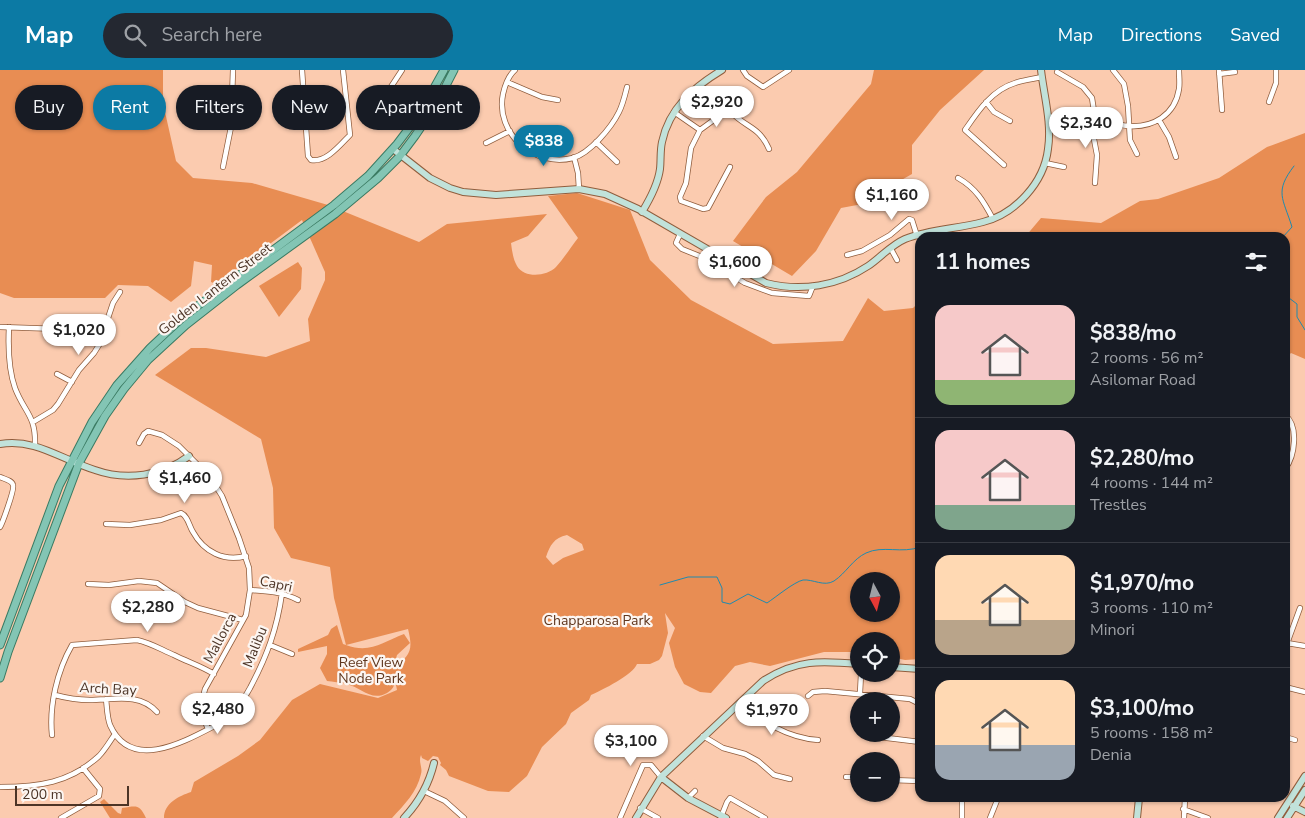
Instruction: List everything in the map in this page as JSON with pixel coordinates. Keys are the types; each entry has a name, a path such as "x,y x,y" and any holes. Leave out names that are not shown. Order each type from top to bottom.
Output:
{"main road":[{"name":"Golden Lantern Street","path":"0,678 75,462 101,407 136,363 184,316 358,186 393,149 419,115 444,70"},
{"name":"Golden Lantern Street","path":"0,645 59,486 105,416 138,372 160,348 186,325 237,285 336,214 369,187 400,156 436,104 454,70"}],"street":[{"path":"223,167 231,127 233,70"},
{"path":"302,70 308,156 311,160 316,161 334,152 350,135 343,70"},
{"path":"392,85 402,70"},
{"path":"515,70 507,82 502,100 502,110 510,131 519,144 539,156 555,160 574,158 596,142 619,113 628,87"},
{"path":"642,212 655,189 660,170 662,143 674,112 694,88 722,70"},
{"path":"743,70 747,76 763,86 789,70"},
{"path":"929,232 971,225 993,219 1007,212 1024,198 1036,182 1045,163 1048,151 1048,117 1041,70"},
{"path":"1113,70 1124,84 1128,106 1130,140 1137,154"},
{"path":"1048,117 1094,117 1128,126 1143,126 1159,120 1167,114 1176,102 1180,88 1179,70"},
{"path":"1269,102 1276,83 1277,70"},
{"path":"1057,72 1090,94 1094,106 1093,134 1097,155 1095,183"},
{"path":"1222,110 1219,72 1235,72"},
{"path":"1004,166 965,130 986,102 998,91 1014,83 1042,78"},
{"path":"507,82 542,97 558,100"},
{"path":"986,102 994,112 1010,121"},
{"path":"730,166 708,208 703,209 681,200 680,197 686,183 692,148 700,130 712,120 730,111 759,132 769,149"},
{"path":"674,112 700,130"},
{"path":"1159,120 1169,137 1176,157"},
{"path":"486,143 510,131"},
{"path":"596,142 616,162"},
{"path":"393,149 436,182 463,192 496,195 579,189 605,194 642,212 766,283 785,287 828,284 856,273 891,248 904,240 915,237"},
{"path":"574,158 579,189"},
{"path":"1045,163 1064,167"},
{"path":"958,178 972,186 978,193 993,219"},
{"path":"847,255 862,251 890,235 909,219 914,223 916,232"},
{"path":"680,234 676,243 682,249 702,257 745,283 772,293 809,296 813,286"},
{"path":"891,248 897,260"},
{"path":"33,422 53,410 99,345 113,303 120,292"},
{"path":"0,327 90,328 104,330"},
{"path":"9,327 8,354 10,372 15,389 33,422 35,445"},
{"path":"56,374 72,382"},
{"path":"1290,421 1292,424 1293,453 1290,462"},
{"name":"Mallorca","path":"139,442 148,431 171,440 210,477 222,496 249,568 250,590 243,620 202,699 202,715 208,729"},
{"path":"0,444 16,442 35,445 104,473 133,475 149,474 172,467 189,456"},
{"path":"0,477 11,482 14,490 0,527"},
{"path":"106,524 130,525 161,520 181,513 185,516 198,540 211,552 233,559 246,556"},
{"path":"88,584 157,583 185,602 198,608 243,620"},
{"name":"Capri","path":"250,590 282,593 298,600"},
{"name":"Malibu","path":"115,734 125,744 146,751 159,750 228,719 236,712 270,646 278,621 282,593"},
{"path":"1290,635 1300,608"},
{"path":"52,735 50,718 59,673 72,645 124,640 148,642 214,674"},
{"path":"1290,644 1305,646"},
{"path":"270,646 292,654"},
{"path":"636,818 640,808 661,777 741,701 774,673 792,666 825,661 850,663"},
{"path":"900,668 915,669"},
{"path":"1290,688 1305,692"},
{"path":"808,696 820,691 850,692"},
{"name":"Arch Bay","path":"55,695 85,700 132,699 150,704 157,712"},
{"path":"900,698 915,702"},
{"path":"0,787 48,784 62,780 83,768 100,755 115,734 110,724 106,699"},
{"path":"741,701 757,716 790,735 818,740"},
{"path":"703,736 723,748 745,754 774,775 790,779"},
{"path":"1290,738 1295,740"},
{"path":"900,740 915,741"},
{"path":"404,818 424,791 431,777 434,762"},
{"path":"620,818 643,764 651,765 661,777 688,798 723,817 730,798 765,818"},
{"path":"61,818 100,796 100,789 83,768"},
{"path":"1290,799 1305,776"},
{"path":"900,780 915,781"},
{"path":"1287,818 1305,790"},
{"path":"424,791 445,801 464,818"},
{"path":"688,798 695,791"},
{"path":"962,802 962,818"},
{"path":"990,818 996,802"},
{"path":"1137,818 1138,802"},
{"path":"1184,802 1184,818"},
{"path":"1278,818 1287,804 1305,812"},
{"path":"640,808 658,818"},
{"path":"1183,809 1208,818"}],"green space":[{"path":"0,70 163,70 163,85 93,85 93,130 166,130 166,116 176,161 193,178 252,183 328,205 419,242 447,224 547,214 528,236 511,243 517,266 525,273 536,275 552,270 578,238 548,196 577,193 630,210 650,260 691,300 773,344 843,341 868,298 884,311 913,308 915,306 915,659 900,659 900,632 850,632 850,652 824,652 770,666 750,662 735,666 711,693 700,692 684,684 675,667 669,643 675,628 665,613 668,633 662,656 659,660 650,664 637,664 630,673 591,695 589,700 571,713 566,724 542,747 527,776 509,792 488,791 449,776 440,765 438,757 433,756 428,761 422,758 421,755 419,781 409,798 392,818 164,818 169,804 191,792 194,782 238,756 260,740 292,700 320,684 378,698 397,690 395,680 394,686 390,691 376,696 351,686 327,681 320,668 327,654 327,646 298,652 298,649 328,635 331,629 337,625 343,644 346,645 334,598 330,567 291,558 274,528 273,488 261,439 155,375 191,348 206,348 266,357 310,341 308,319 325,280 325,272 302,220 216,284 211,282 212,265 194,261 191,286 171,302 148,286 118,285 105,298 14,298 0,293","holes":["567,535 582,544 584,550 563,558 553,565 546,557 556,540","408,629 410,643 404,634 369,648 346,645","410,643 410,648 403,660 393,670 397,655"]},
{"path":"874,70 984,70 940,110 912,145 912,174 889,187 884,200 841,208 816,251 792,276 733,241 766,197 797,172 871,84"},
{"path":"1305,133 1305,359 1290,354 1290,232 1029,232 1041,218 1101,223 1140,201 1158,199 1219,178 1267,147"},
{"path":"298,262 302,268 301,289 279,317 259,286"},
{"path":"104,799 118,813 121,814 122,808 137,807 146,818 110,818 100,802"}],"waterway":[{"path":"1287,232 1292,227 1283,202 1282,189 1294,166"},
{"path":"1290,299 1297,304 1297,317 1305,330"},
{"path":"660,585 688,577 717,577 722,588 722,602 730,604 748,594 767,603 799,581 807,580 822,583 834,581 866,553 879,550 915,548"}],"park label":[{"name":"Chapparosa Park","path":"597,620"},
{"name":"Reef View Node Park","path":"371,670"}]}
